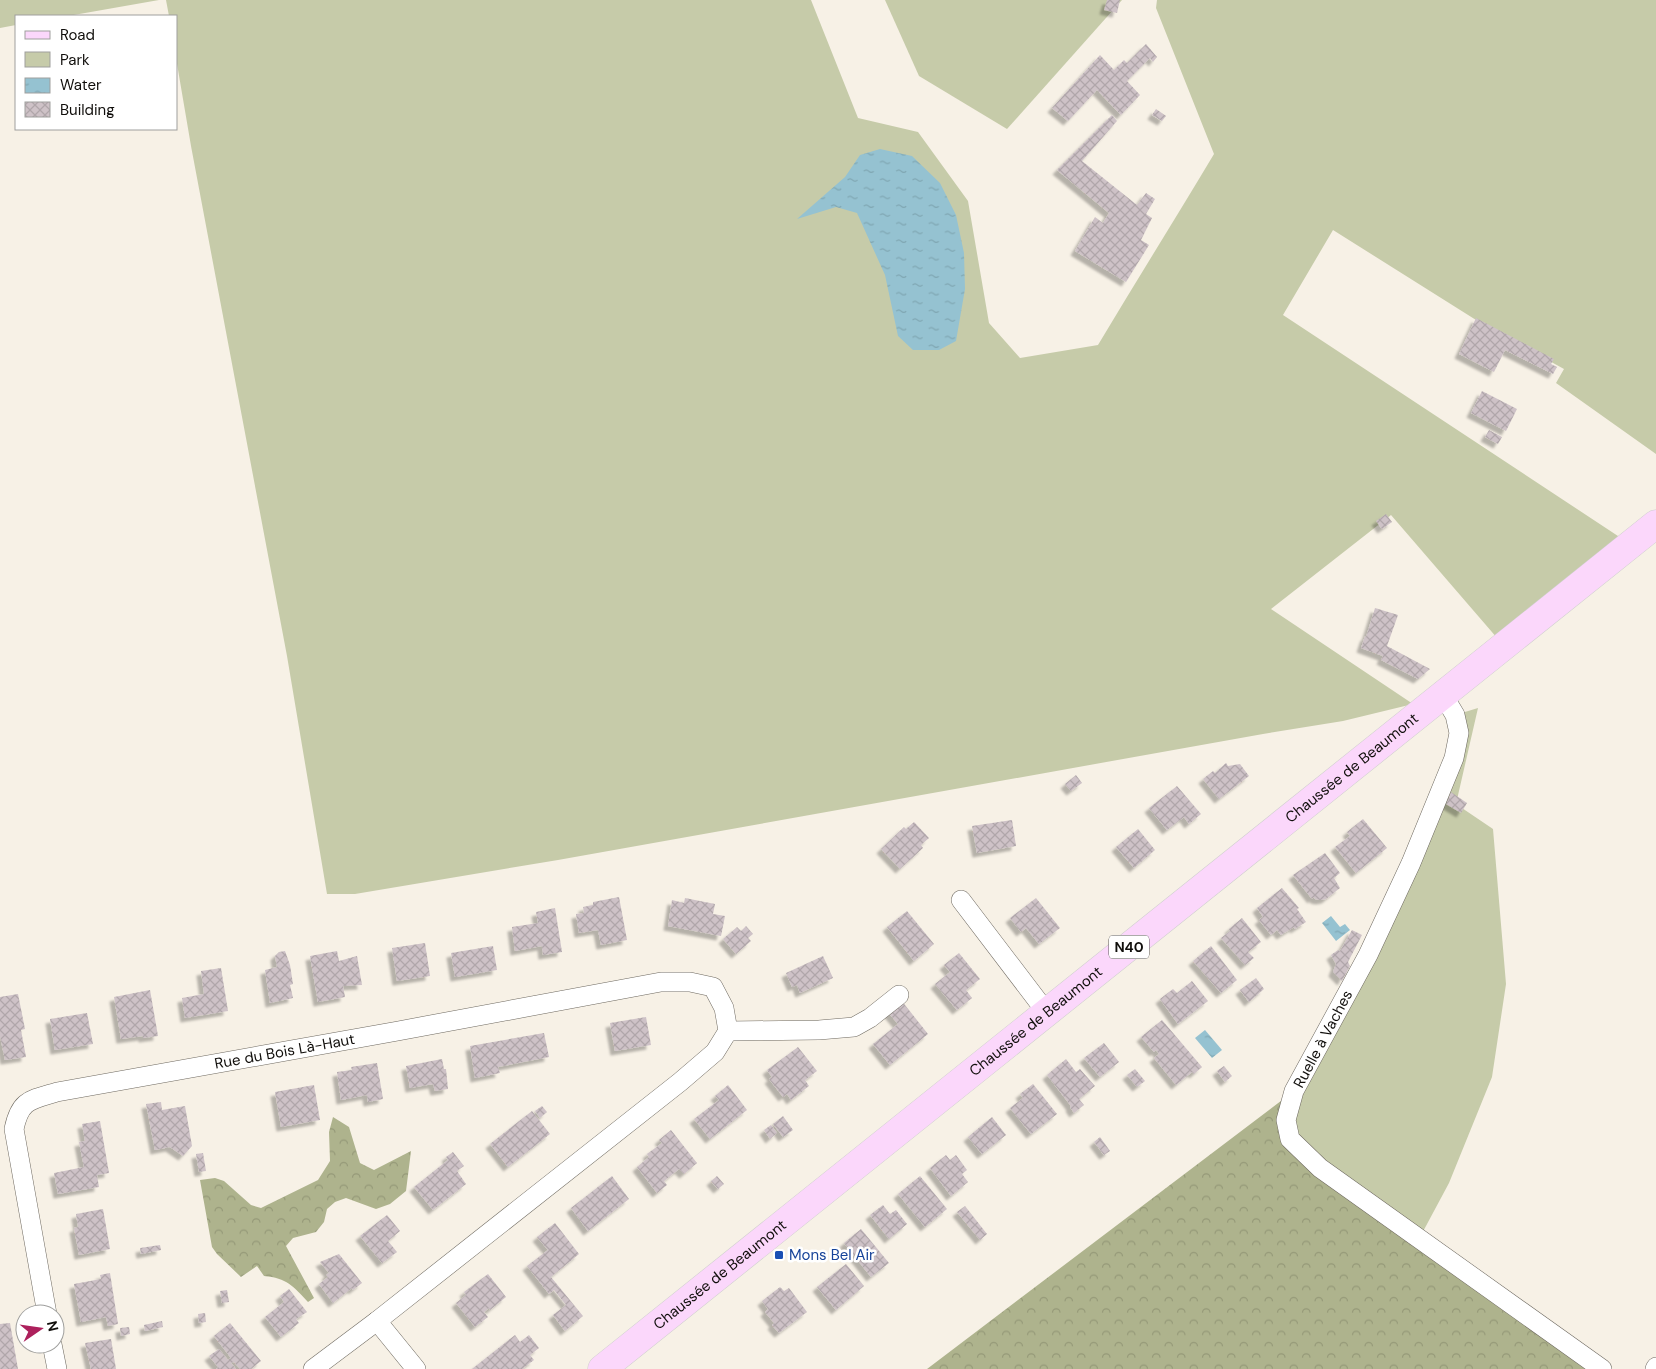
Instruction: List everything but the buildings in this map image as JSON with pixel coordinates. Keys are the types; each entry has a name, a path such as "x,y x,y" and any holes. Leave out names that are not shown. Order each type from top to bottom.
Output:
{"main road":[{"name":"Chaussée de Beaumont","path":"602,1369 1656,524"}],"street":[{"name":"Ruelle à Vaches","path":"1443,695 1455,715 1459,733 1454,758 1411,863 1368,955 1294,1092 1286,1120 1290,1140 1320,1168 1602,1369"},
{"path":"961,900 1047,1013"},
{"name":"Rue du Bois Là-Haut","path":"45,1304 14,1129 17,1114 24,1105 35,1098 56,1092 408,1030 660,982 690,982 713,987 724,1008 728,1030"},
{"path":"313,1369 378,1321 680,1082 715,1052 728,1030 819,1030 854,1027 870,1018 899,995"},
{"path":"378,1321 416,1369"},
{"path":"54,1354 57,1369"}],"green space":[{"path":"0,0 159,0 74,15 15,15 15,25 0,28"},
{"path":"166,0 811,0 858,118 918,132 968,201 989,323 1020,358 1098,345 1214,154 1156,8 1157,0 1656,0 1656,454 1556,383 1564,369 1484,325 1333,230 1283,315 1621,538 1504,646 1391,515 1271,609 1413,704 1343,721 558,860 355,894 327,894 287,656 178,70 178,15 169,15"},
{"path":"885,0 1122,0 1007,129 919,76"},
{"path":"1478,708 1456,804 1493,829 1506,984 1492,1077 1449,1183 1419,1239 1290,1139 1294,1091 1454,758 1455,715"},
{"path":"1294,1091 1290,1139 1602,1369 927,1369"},
{"path":"333,1117 349,1127 360,1163 374,1170 411,1151 406,1191 390,1204 376,1209 346,1198 335,1202 327,1209 324,1222 316,1232 293,1238 286,1246 314,1298 308,1302 298,1291 284,1281 264,1276 257,1266 241,1277 217,1254 212,1247 200,1180 215,1178 224,1181 251,1205 261,1208 318,1180 330,1161 329,1132"}],"water":[{"path":"880,149 912,156 940,183 956,215 964,253 965,289 956,341 939,350 913,350 898,336 885,275 857,213 836,207 797,219 845,177 860,155"},
{"path":"1331,916 1340,927 1345,924 1350,930 1336,941 1322,923"},
{"path":"1205,1030 1222,1050 1212,1058 1195,1038"}],"place":[{"name":"Mons Bel Air","path":"779,1255"}]}
